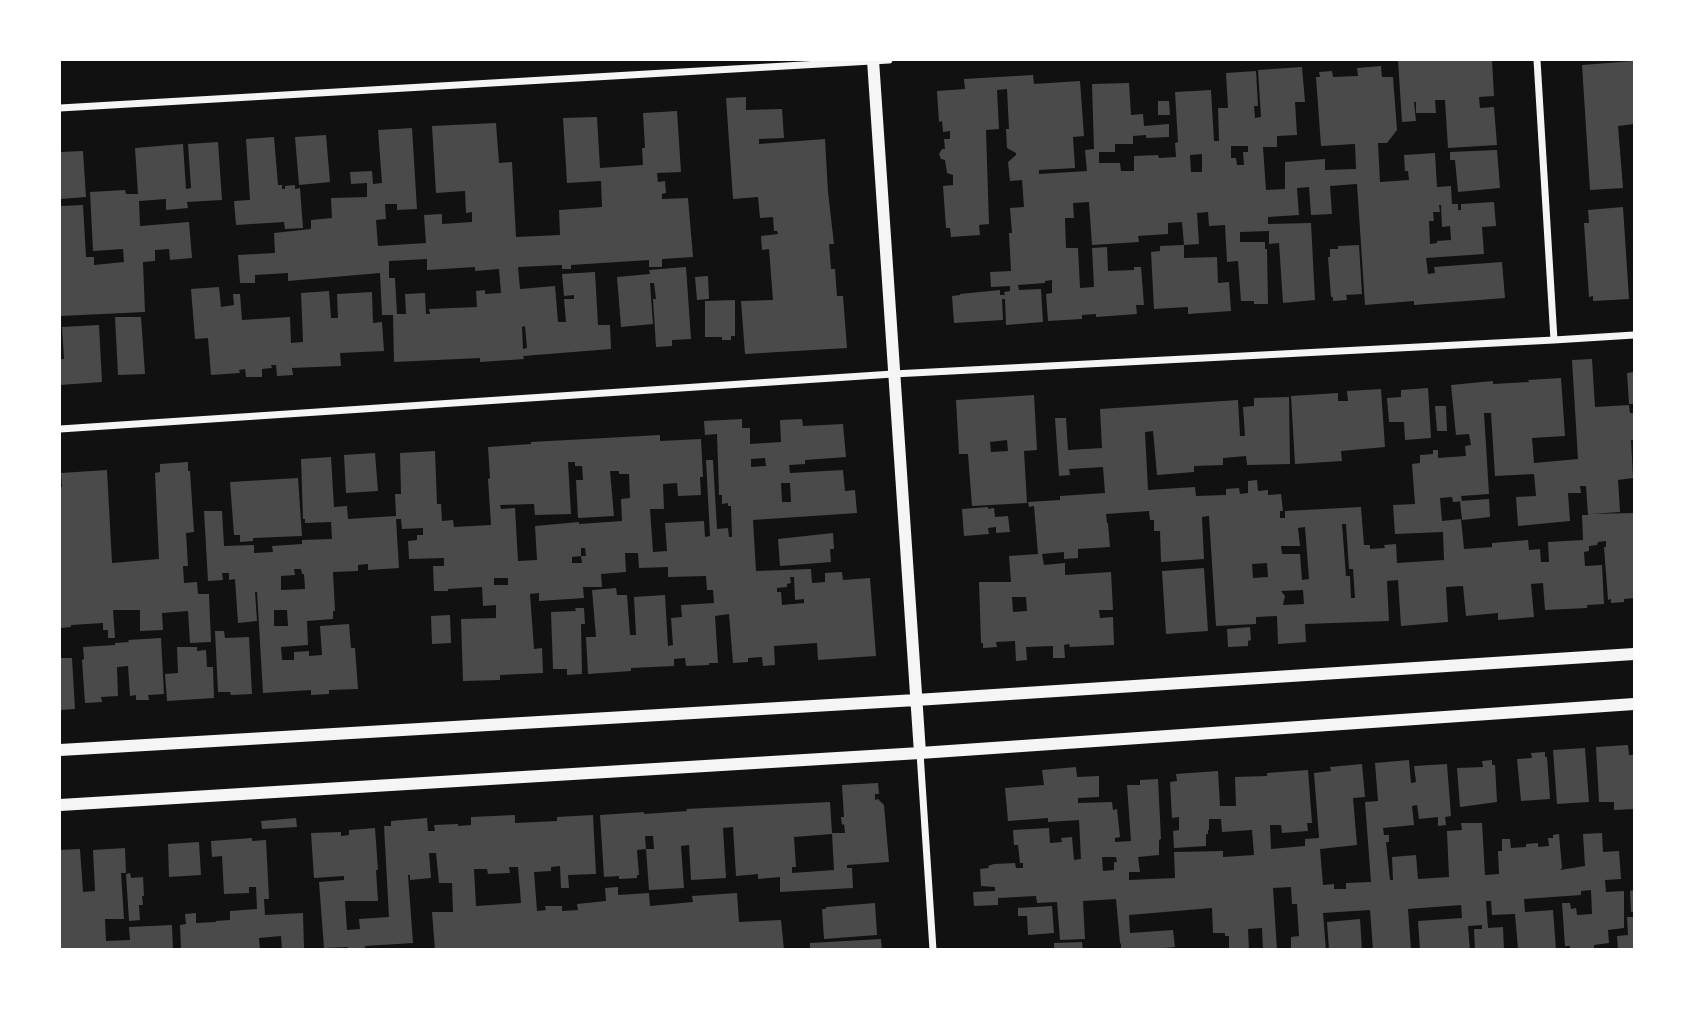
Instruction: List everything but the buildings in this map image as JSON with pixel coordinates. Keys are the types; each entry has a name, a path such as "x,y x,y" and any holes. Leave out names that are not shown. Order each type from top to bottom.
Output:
{"street":[{"path":"873,60 933,950"},
{"path":"60,108 889,60"},
{"path":"1537,60 1554,340"},
{"path":"60,429 893,374 1634,335"},
{"path":"60,750 916,700 1634,654"},
{"path":"60,805 920,753 1634,704"}]}
